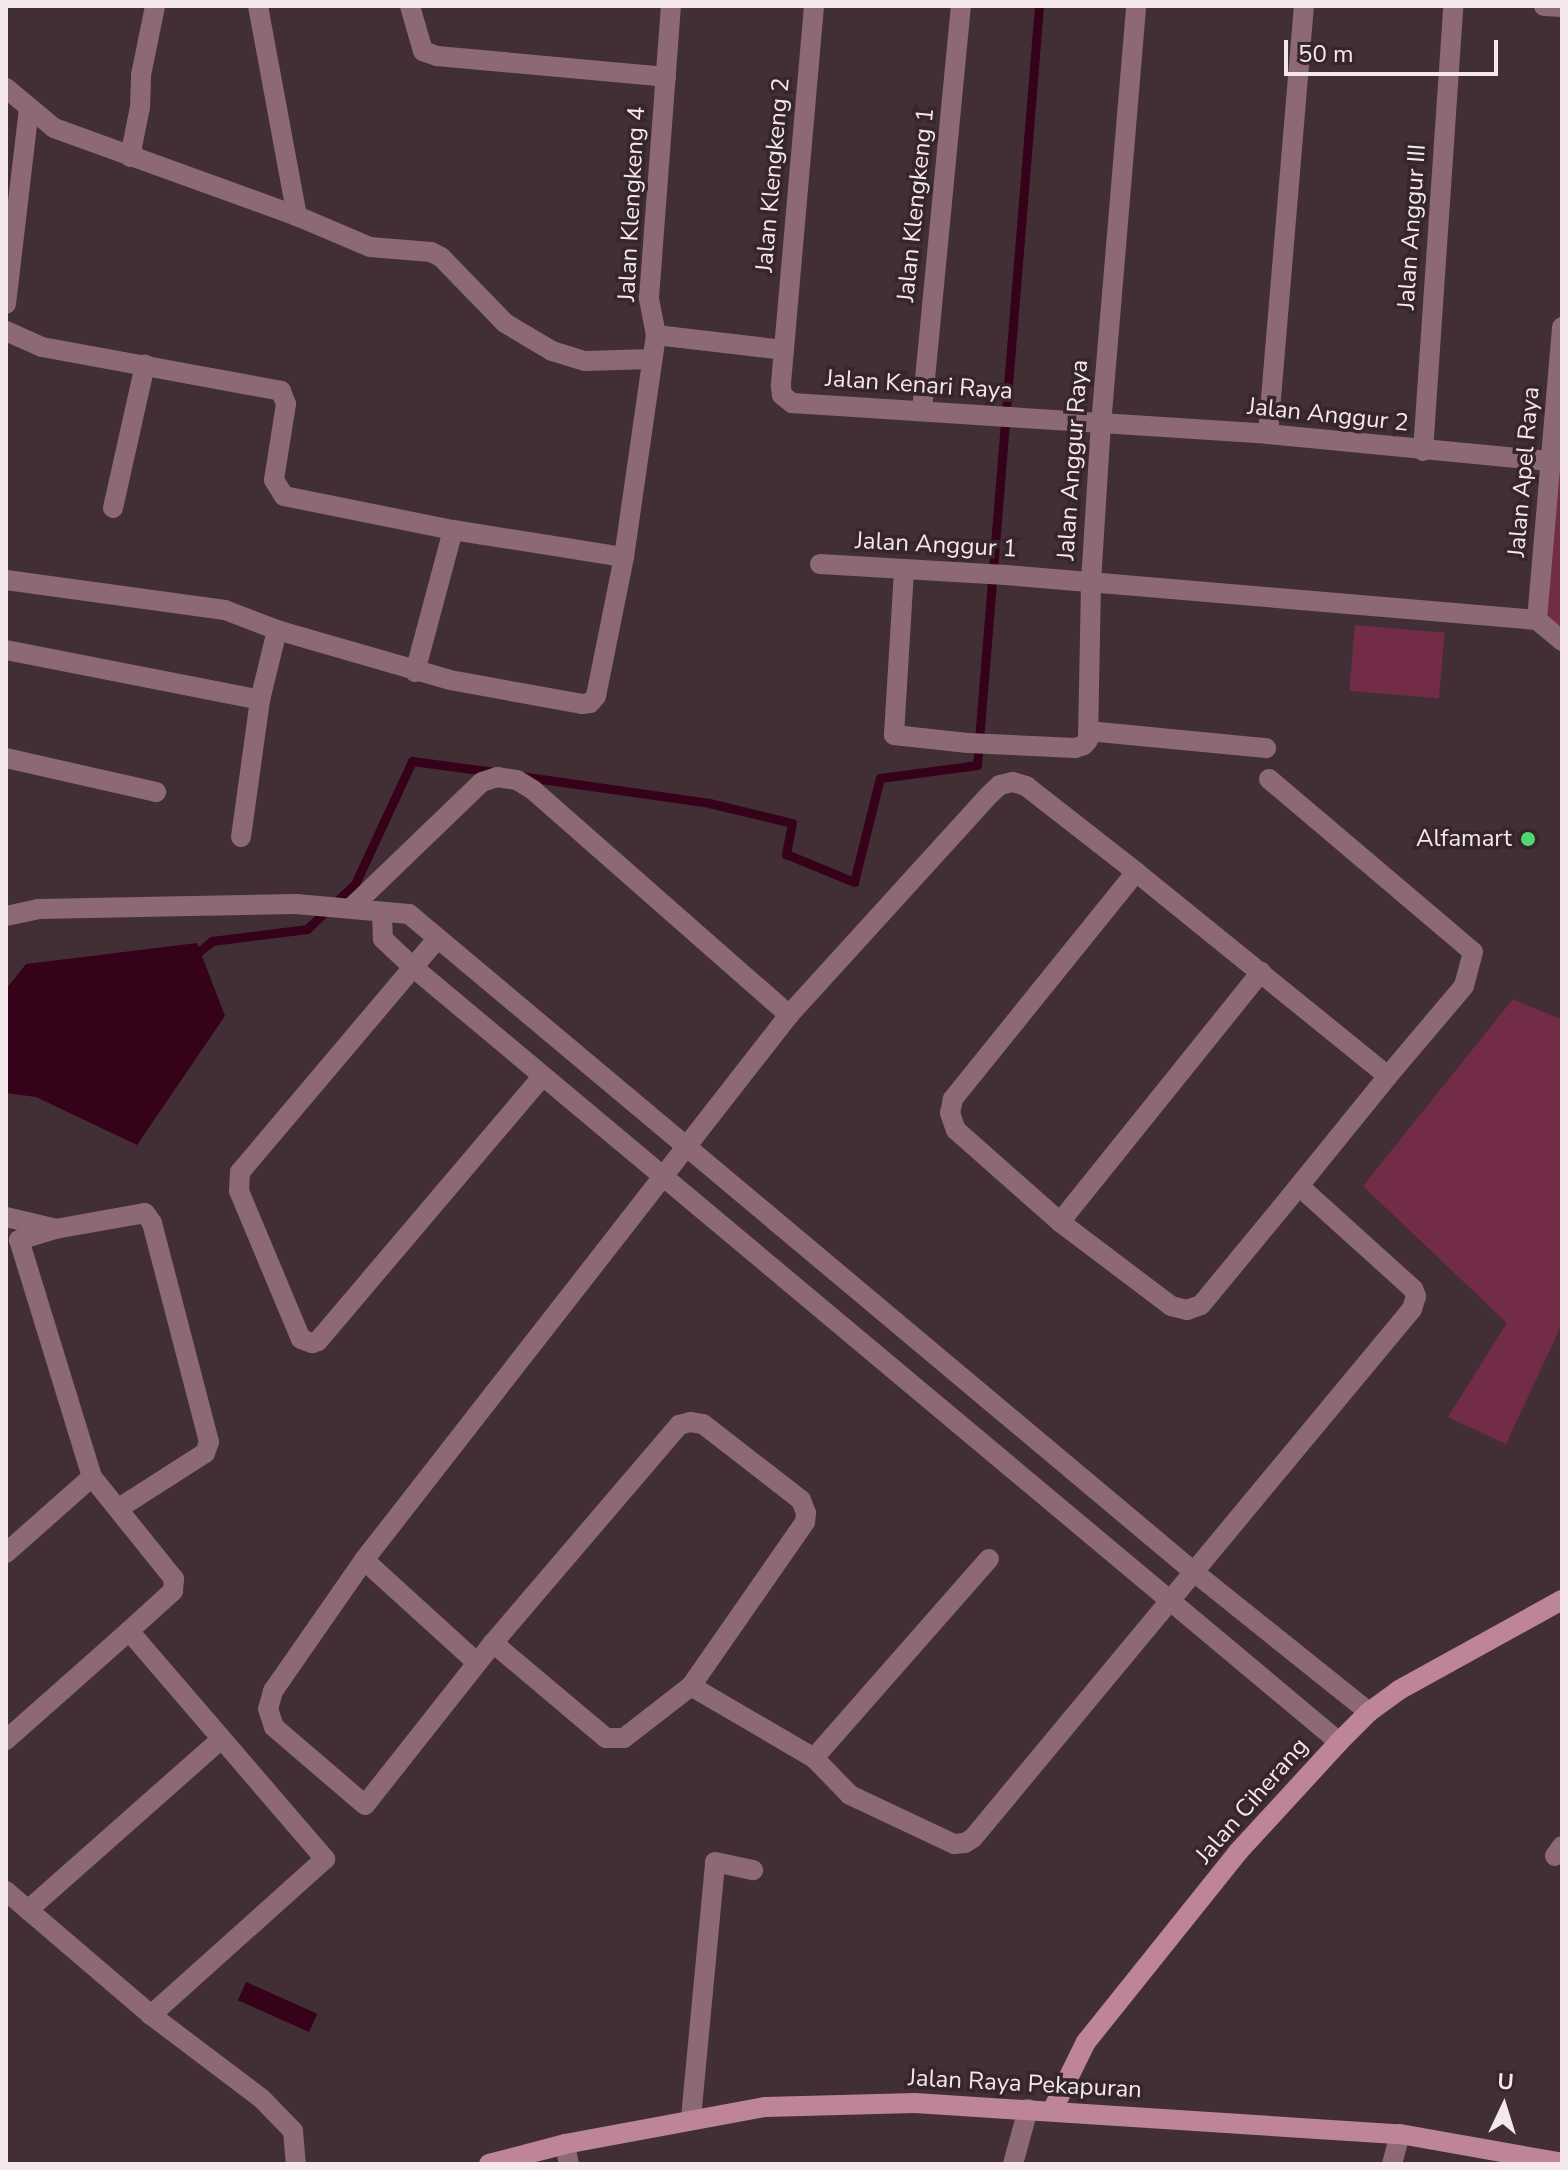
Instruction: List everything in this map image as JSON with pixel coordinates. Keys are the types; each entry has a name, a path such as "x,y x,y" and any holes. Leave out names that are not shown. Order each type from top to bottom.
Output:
{"main road":[{"name":"Jalan Ciherang","path":"1052,2111 1086,2042 1238,1852 1339,1742 1369,1712 1427,1674 1562,1600"},
{"name":"Jalan Raya Pekapuran","path":"489,2164 567,2154 691,2118 765,2107 831,2103 915,2103 1028,2109 1400,2134 1562,2163"}],"street":[{"path":"130,157 140,107 141,75 155,6"},
{"path":"258,6 297,216"},
{"path":"410,6 423,51 437,56 666,77"},
{"name":"Jalan Klengkeng 4","path":"415,672 590,703 596,696 624,557 656,335 649,298 671,6"},
{"name":"Jalan Klengkeng 2","path":"784,350 814,6"},
{"name":"Jalan Klengkeng 1","path":"922,410 961,6"},
{"name":"Jalan Anggur Raya","path":"1136,6 1091,582 1537,620"},
{"path":"1268,434 1304,6"},
{"name":"Jalan Anggur III","path":"1423,451 1453,6"},
{"path":"1544,6 1562,7"},
{"path":"6,88 54,128 297,216 370,247 421,250 441,257 505,323 552,351 585,361 652,359"},
{"path":"6,304 29,107"},
{"name":"Jalan Apel Raya","path":"1537,620 1549,461 1559,410 1562,327"},
{"path":"6,331 42,347 281,391 286,404 274,480 284,496 453,530 624,557"},
{"path":"656,335 784,350"},
{"name":"Jalan Kenari Raya","path":"784,350 782,395 792,403 1101,425"},
{"path":"113,508 145,365"},
{"name":"Jalan Anggur 2","path":"1101,425 1268,434 1549,461"},
{"path":"6,580 225,610 277,630 415,672 453,530"},
{"name":"Jalan Anggur 1","path":"823,564 1091,582"},
{"path":"904,571 892,730 901,738 1001,745 1075,748 1088,740 1091,582"},
{"path":"1537,620 1562,641"},
{"path":"241,837 260,700 277,630"},
{"path":"7,654 260,700"},
{"path":"1088,731 1266,748"},
{"path":"6,758 156,792"},
{"path":"350,906 482,782 497,777 517,780 533,790 789,1015"},
{"path":"1136,872 953,1099 950,1113 956,1130 1060,1222 1171,1306 1187,1310 1201,1305 1464,986 1473,952 1466,942 1269,779"},
{"path":"493,1643 612,1740 624,1738 691,1686 805,1522 806,1513 801,1500 703,1424 690,1422 679,1425 493,1643 365,1805 274,1727 268,1709 273,1691 364,1560 789,1015 1000,785 1013,782 1026,786 1388,1076"},
{"path":"6,916 38,909 296,904 350,906 382,913 409,914 1194,1572 1369,1712"},
{"path":"382,913 383,939 414,968 1339,1742"},
{"path":"437,939 240,1172 239,1191 301,1339 312,1343 318,1341 542,1077"},
{"path":"1060,1222 1261,972"},
{"path":"691,1686 814,1758 850,1795 954,1844 973,1838 1415,1303 1413,1289 1405,1280 1299,1186"},
{"path":"6,1740 173,1591 174,1579 92,1477 13,1242 55,1229 140,1213 149,1217 210,1436 205,1453 119,1508"},
{"path":"6,1217 55,1229"},
{"path":"6,1553 92,1477"},
{"path":"814,1758 989,1559"},
{"path":"364,1560 477,1663"},
{"path":"129,1631 325,1859 151,2015"},
{"path":"28,1910 220,1740"},
{"path":"691,2118 715,1862 753,1870"},
{"path":"6,1891 151,2015 273,2110 293,2131 296,2164"},
{"path":"1013,2164 1028,2109"},
{"path":"1392,2164 1400,2134"}],"shaded area":[{"path":"1562,411 1562,641 1537,620"},
{"path":"1355,625 1445,633 1439,699 1349,691"},
{"path":"197,943 225,1016 137,1145 36,1097 6,1093 6,989 26,964"},
{"path":"1513,999 1562,1020 1562,1324 1506,1444 1448,1417 1507,1323 1363,1186"},
{"path":"246,1982 317,2014 309,2032 238,2000"}],"waterway":[{"path":"520,776 709,803 792,823 786,854 854,882 880,778 977,765 1039,6"},
{"path":"196,954 212,941 307,929 355,884 412,761 494,772"}],"place":[{"name":"Alfamart","path":"1528,839"}]}
